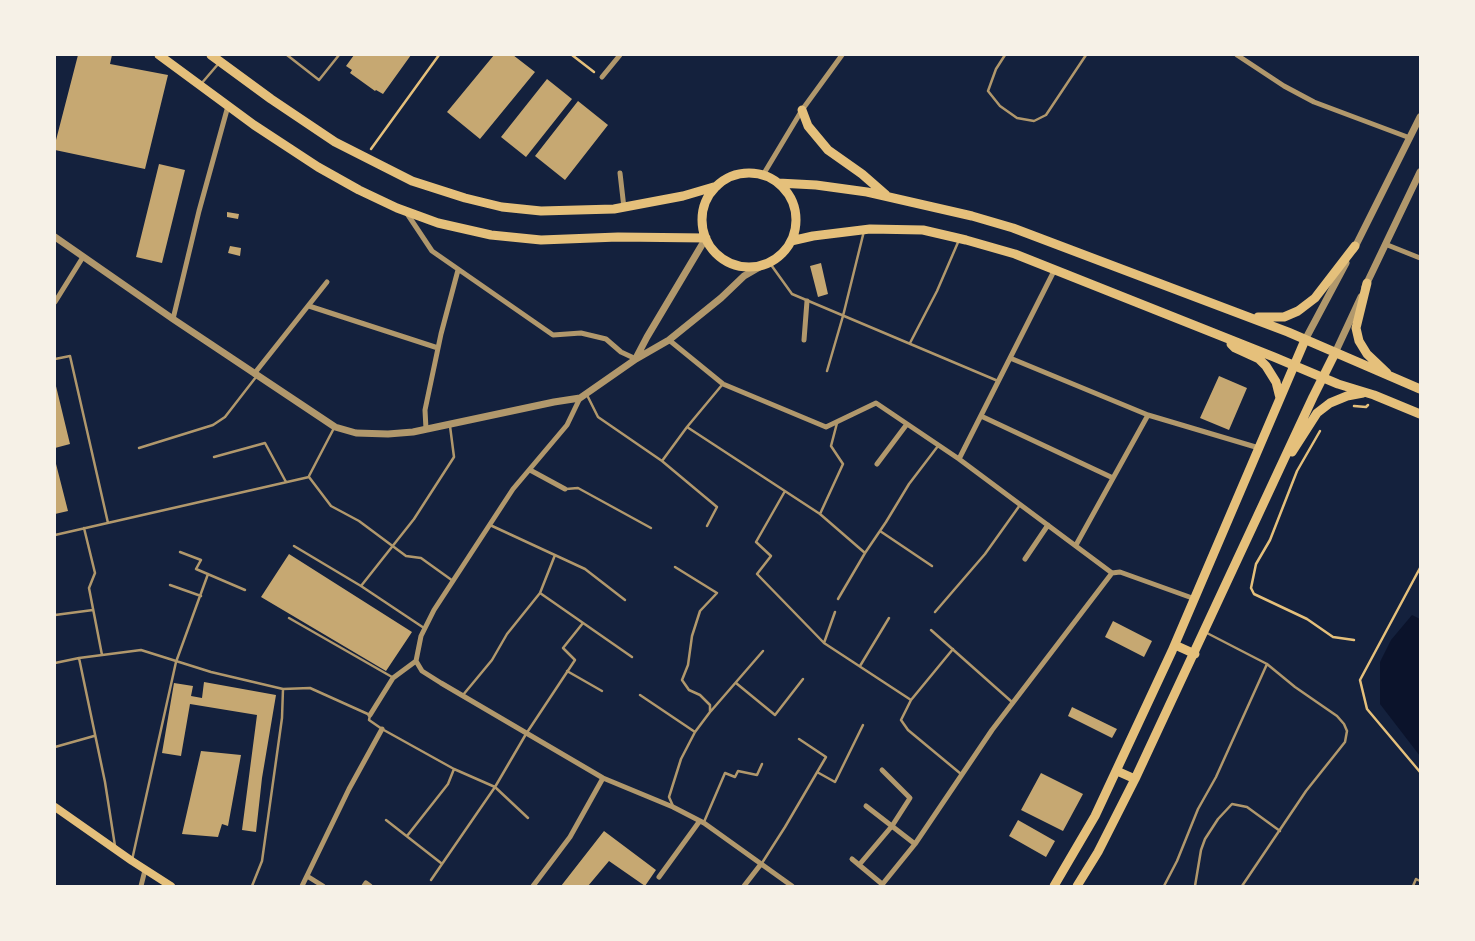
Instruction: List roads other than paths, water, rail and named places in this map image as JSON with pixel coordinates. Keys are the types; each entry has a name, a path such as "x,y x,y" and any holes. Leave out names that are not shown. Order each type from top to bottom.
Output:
{"main road":[{"path":"159,55 228,106 318,167 359,190 438,223 491,234 541,240 706,238"},
{"path":"211,55 223,58 270,100 335,142 421,184 465,198 502,207 541,211 581,211 624,208 683,196 717,186"},
{"path":"802,110 808,126 828,150 862,174 888,196"},
{"path":"751,173 763,175 778,183 791,200 795,210 795,231 791,241 784,251 766,264 750,267 725,261 715,252 706,238 702,224 703,210 708,197 717,186 727,179 738,175 751,173"},
{"path":"778,183 816,185 888,196 1013,228 1247,317 1420,389"},
{"path":"791,241 864,230 924,230 1015,254 1324,378 1420,414"},
{"path":"1247,317 1284,317 1298,311 1314,298 1356,246"},
{"path":"1367,283 1356,328 1367,354 1393,378"},
{"path":"1226,338 1235,348 1258,359 1266,366 1276,382 1280,398"},
{"path":"1054,886 1095,816 1117,771 1260,448 1305,340"},
{"path":"1077,886 1098,852 1135,779 1335,353"},
{"path":"1280,468 1294,450 1317,413 1330,402 1347,396 1370,394"},
{"path":"1174,645 1195,654"},
{"path":"1117,771 1135,779"},
{"path":"55,807 171,886"}],"street":[{"path":"602,77 620,55"},
{"path":"763,175 802,110 842,55"},
{"path":"1237,55 1284,86 1314,102 1410,138"},
{"path":"173,319 199,211 228,106"},
{"path":"1305,340 1356,246 1420,117"},
{"path":"1335,353 1420,172"},
{"path":"620,173 624,208"},
{"path":"406,211 432,252 553,335 581,333 606,339 621,352 636,359"},
{"path":"55,237 255,375 335,426 356,433 388,434 426,429 580,398 636,359 669,340 721,298 744,276 766,264"},
{"path":"636,359 706,238"},
{"path":"1385,244 1420,258"},
{"path":"55,302 82,257"},
{"path":"959,460 1055,269"},
{"path":"426,429 425,410 438,348 458,270"},
{"path":"255,375 327,282"},
{"path":"804,340 807,301"},
{"path":"309,306 438,348"},
{"path":"669,340 723,384 826,427 876,403 959,460 1112,573 1120,572 1194,599"},
{"path":"1010,358 1148,416 1260,448"},
{"path":"370,715 393,678 416,661 422,636 434,610 513,489 567,425 580,398"},
{"path":"981,416 1113,478"},
{"path":"1076,545 1148,416"},
{"path":"877,464 906,424"},
{"path":"530,470 565,489"},
{"path":"1025,559 1048,525"},
{"path":"852,859 881,885 915,844 992,730 1112,573"},
{"path":"416,661 422,671 602,778 702,822 792,886"},
{"path":"302,886 349,789 382,729"},
{"path":"859,865 892,826 910,798 882,770"},
{"path":"534,886 570,837 602,778"},
{"path":"866,806 915,844"},
{"path":"55,816 65,814"},
{"path":"660,877 702,822"},
{"path":"744,886 761,864"},
{"path":"141,886 145,870"},
{"path":"307,876 323,886"},
{"path":"364,886 366,883 370,886"}],"lane":[{"path":"287,55 319,80 339,55"},
{"path":"294,60 298,55"},
{"path":"1005,55 996,69 988,92 1000,106 1017,118 1034,121 1046,115 1086,55"},
{"path":"200,85 223,58"},
{"path":"827,371 843,316 864,230"},
{"path":"910,344 937,291 960,239"},
{"path":"766,264 792,294 998,381"},
{"path":"55,360 70,356 108,523"},
{"path":"139,448 213,425 225,417 255,375"},
{"path":"662,461 687,427 723,384"},
{"path":"587,393 598,417 662,461 717,507 707,526"},
{"path":"820,514 843,464 831,446 838,421"},
{"path":"361,586 414,520 454,457 449,424"},
{"path":"309,477 335,426"},
{"path":"687,427 820,514 865,553"},
{"path":"214,457 265,443 286,482"},
{"path":"838,599 909,484 938,446"},
{"path":"309,477 331,506 359,521 406,556 421,558 453,582"},
{"path":"55,535 309,477"},
{"path":"565,489 578,488 651,528"},
{"path":"785,490 756,542 771,556 757,574 824,643 911,700"},
{"path":"935,612 985,554 1020,504"},
{"path":"490,525 585,569 625,600"},
{"path":"84,528 95,573 89,588 102,655"},
{"path":"880,531 932,566"},
{"path":"294,546 361,586 425,629"},
{"path":"180,552 201,560 196,569 245,590"},
{"path":"463,695 492,660 507,634 540,593 554,555"},
{"path":"675,567 717,593 700,611 692,636 688,665 682,680 689,690 700,696 710,705 710,712"},
{"path":"132,861 176,662 208,574"},
{"path":"170,585 201,596"},
{"path":"540,593 632,657"},
{"path":"55,616 93,610"},
{"path":"824,643 835,612"},
{"path":"289,618 393,678"},
{"path":"860,666 890,618"},
{"path":"431,880 495,787 526,734 575,660 563,648 583,623"},
{"path":"931,630 1013,703"},
{"path":"1205,632 1267,664 1295,687 1336,716 1347,730 1347,738 1306,791 1242,886"},
{"path":"953,649 911,700 902,720 908,730 962,775"},
{"path":"55,662 142,650 176,662 283,689 310,688 370,715 369,720 382,729 454,769 495,787 528,818"},
{"path":"673,808 669,797 681,760 695,732 763,651"},
{"path":"79,658 105,782 116,850"},
{"path":"1164,886 1177,861 1198,809 1216,777 1267,664"},
{"path":"568,671 602,691"},
{"path":"736,683 775,715 803,679"},
{"path":"252,886 262,860 282,718 283,689"},
{"path":"640,695 695,732"},
{"path":"817,772 835,782 863,725"},
{"path":"55,747 95,736"},
{"path":"761,864 826,757 798,739"},
{"path":"702,822 725,773 735,777 738,771 758,775 762,764"},
{"path":"407,836 448,784 454,769"},
{"path":"1195,886 1201,850 1205,839 1232,804 1246,807 1280,831"},
{"path":"386,820 441,863"},
{"path":"1413,886 1416,879 1420,881"}],"water":[{"path":"1412,615 1420,619 1420,756 1380,704 1380,662 1391,640"}]}
